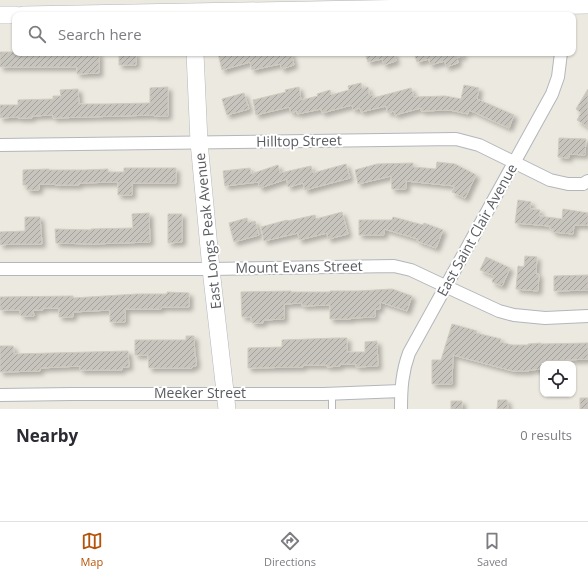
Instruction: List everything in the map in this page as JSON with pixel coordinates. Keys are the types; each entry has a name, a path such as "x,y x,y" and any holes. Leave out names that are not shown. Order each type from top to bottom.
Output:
{"street":[{"path":"108,12 433,4 561,7 588,5"},
{"path":"0,15 12,15"},
{"name":"East Longs Peak Avenue","path":"195,56 199,142 211,269 226,401"},
{"name":"East Saint Clair Avenue","path":"401,409 401,391 404,367 409,353 552,94 558,76 561,56"},
{"name":"Hilltop Street","path":"0,145 456,139 479,146 550,180 568,184 583,184 588,181"},
{"name":"Mount Evans Street","path":"0,269 211,269 394,266 411,270 499,311 514,315 545,318 588,316"},
{"name":"Meeker Street","path":"0,396 72,394 226,401 401,391"}],"lane":[{"path":"332,394 332,409"}],"building":[{"path":"0,52 12,52 12,56 99,56 99,73 77,74 77,67 0,67"},
{"path":"119,56 136,56 136,65 119,65"},
{"path":"219,56 292,56 294,65 282,69 280,64 252,70 250,62 222,70"},
{"path":"366,56 395,56 396,61 384,65 382,59 368,62"},
{"path":"415,56 463,56 457,57 458,63 446,67 445,61 430,65 429,59 417,62"},
{"path":"361,83 362,89 368,87 369,95 372,94 373,98 411,88 414,97 445,96 461,99 464,85 479,88 477,99 514,115 509,128 469,110 468,114 450,110 421,111 421,108 395,115 394,111 388,113 386,106 361,112 360,108 353,110 352,105 322,113 321,109 297,114 297,111 291,113 289,107 256,115 253,100 286,92 285,90 299,87 301,100 318,96 317,94 330,90 331,95 349,90 348,86"},
{"path":"168,87 168,116 154,115 53,118 53,115 32,116 32,118 0,118 0,105 18,105 18,100 53,99 53,96 61,96 60,90 78,89 79,104 150,103 150,88"},
{"path":"588,89 588,127 577,120 581,113 576,109"},
{"path":"244,93 249,109 227,115 222,99"},
{"path":"559,138 586,139 585,155 569,154 569,158 558,157"},
{"path":"437,162 455,164 476,175 465,198 452,192 455,186 406,181 406,189 392,189 391,176 358,184 355,170 377,164 413,163 413,167 436,169"},
{"path":"346,164 350,178 305,190 303,183 288,187 287,179 260,188 258,182 225,186 223,171 250,168 251,174 278,165 280,173 311,166 313,173"},
{"path":"124,168 176,168 176,183 132,183 132,195 118,195 118,182 79,183 79,185 39,184 39,190 27,190 27,185 23,185 23,170 108,169 108,172 124,172"},
{"path":"518,200 531,202 530,209 540,210 539,216 562,219 563,209 588,213 588,225 574,225 573,234 553,232 553,229 550,229 550,226 515,223"},
{"path":"342,212 348,234 328,239 327,233 299,240 298,233 264,241 261,227 315,215 316,219"},
{"path":"149,213 150,242 92,244 56,243 55,229 91,230 133,228 132,214"},
{"path":"168,214 182,214 182,242 168,243"},
{"path":"25,217 40,217 42,244 0,245 0,232 25,231"},
{"path":"393,217 423,225 424,223 443,230 436,248 417,241 418,239 384,229 384,235 359,235 359,220 392,220"},
{"path":"247,218 248,223 255,221 259,235 234,242 229,223"},
{"path":"525,256 537,257 536,274 539,274 538,291 516,289 518,266 524,267"},
{"path":"486,257 510,268 502,286 492,282 494,276 480,270"},
{"path":"588,275 588,290 554,291 554,276"},
{"path":"392,289 412,296 407,311 380,302 380,309 375,309 375,317 330,319 330,305 302,306 302,303 284,304 284,319 263,320 263,323 252,323 251,317 242,317 241,292 330,292"},
{"path":"167,292 189,293 189,307 125,309 125,322 110,322 110,310 73,312 73,317 59,317 59,308 43,308 43,310 33,310 34,316 21,316 20,310 0,310 0,297 73,296 73,298 137,294 167,294"},
{"path":"452,324 477,331 476,333 501,339 500,342 512,345 541,343 588,343 588,359 540,361 540,369 529,371 513,371 453,355 452,384 432,384 432,360 441,360"},
{"path":"186,336 194,336 196,366 192,366 192,368 149,368 148,355 135,355 135,340 186,340"},
{"path":"347,338 347,352 365,352 365,342 377,341 378,366 356,367 356,364 340,364 340,366 327,367 327,365 303,365 303,367 248,368 248,348 282,347 282,340"},
{"path":"0,346 13,346 14,354 128,351 129,367 122,367 122,370 80,370 80,366 40,368 40,371 0,372"},
{"path":"580,398 588,398 588,409 580,409"},
{"path":"498,400 507,400 508,409 497,409"},
{"path":"451,401 462,401 462,409 451,409"}]}
